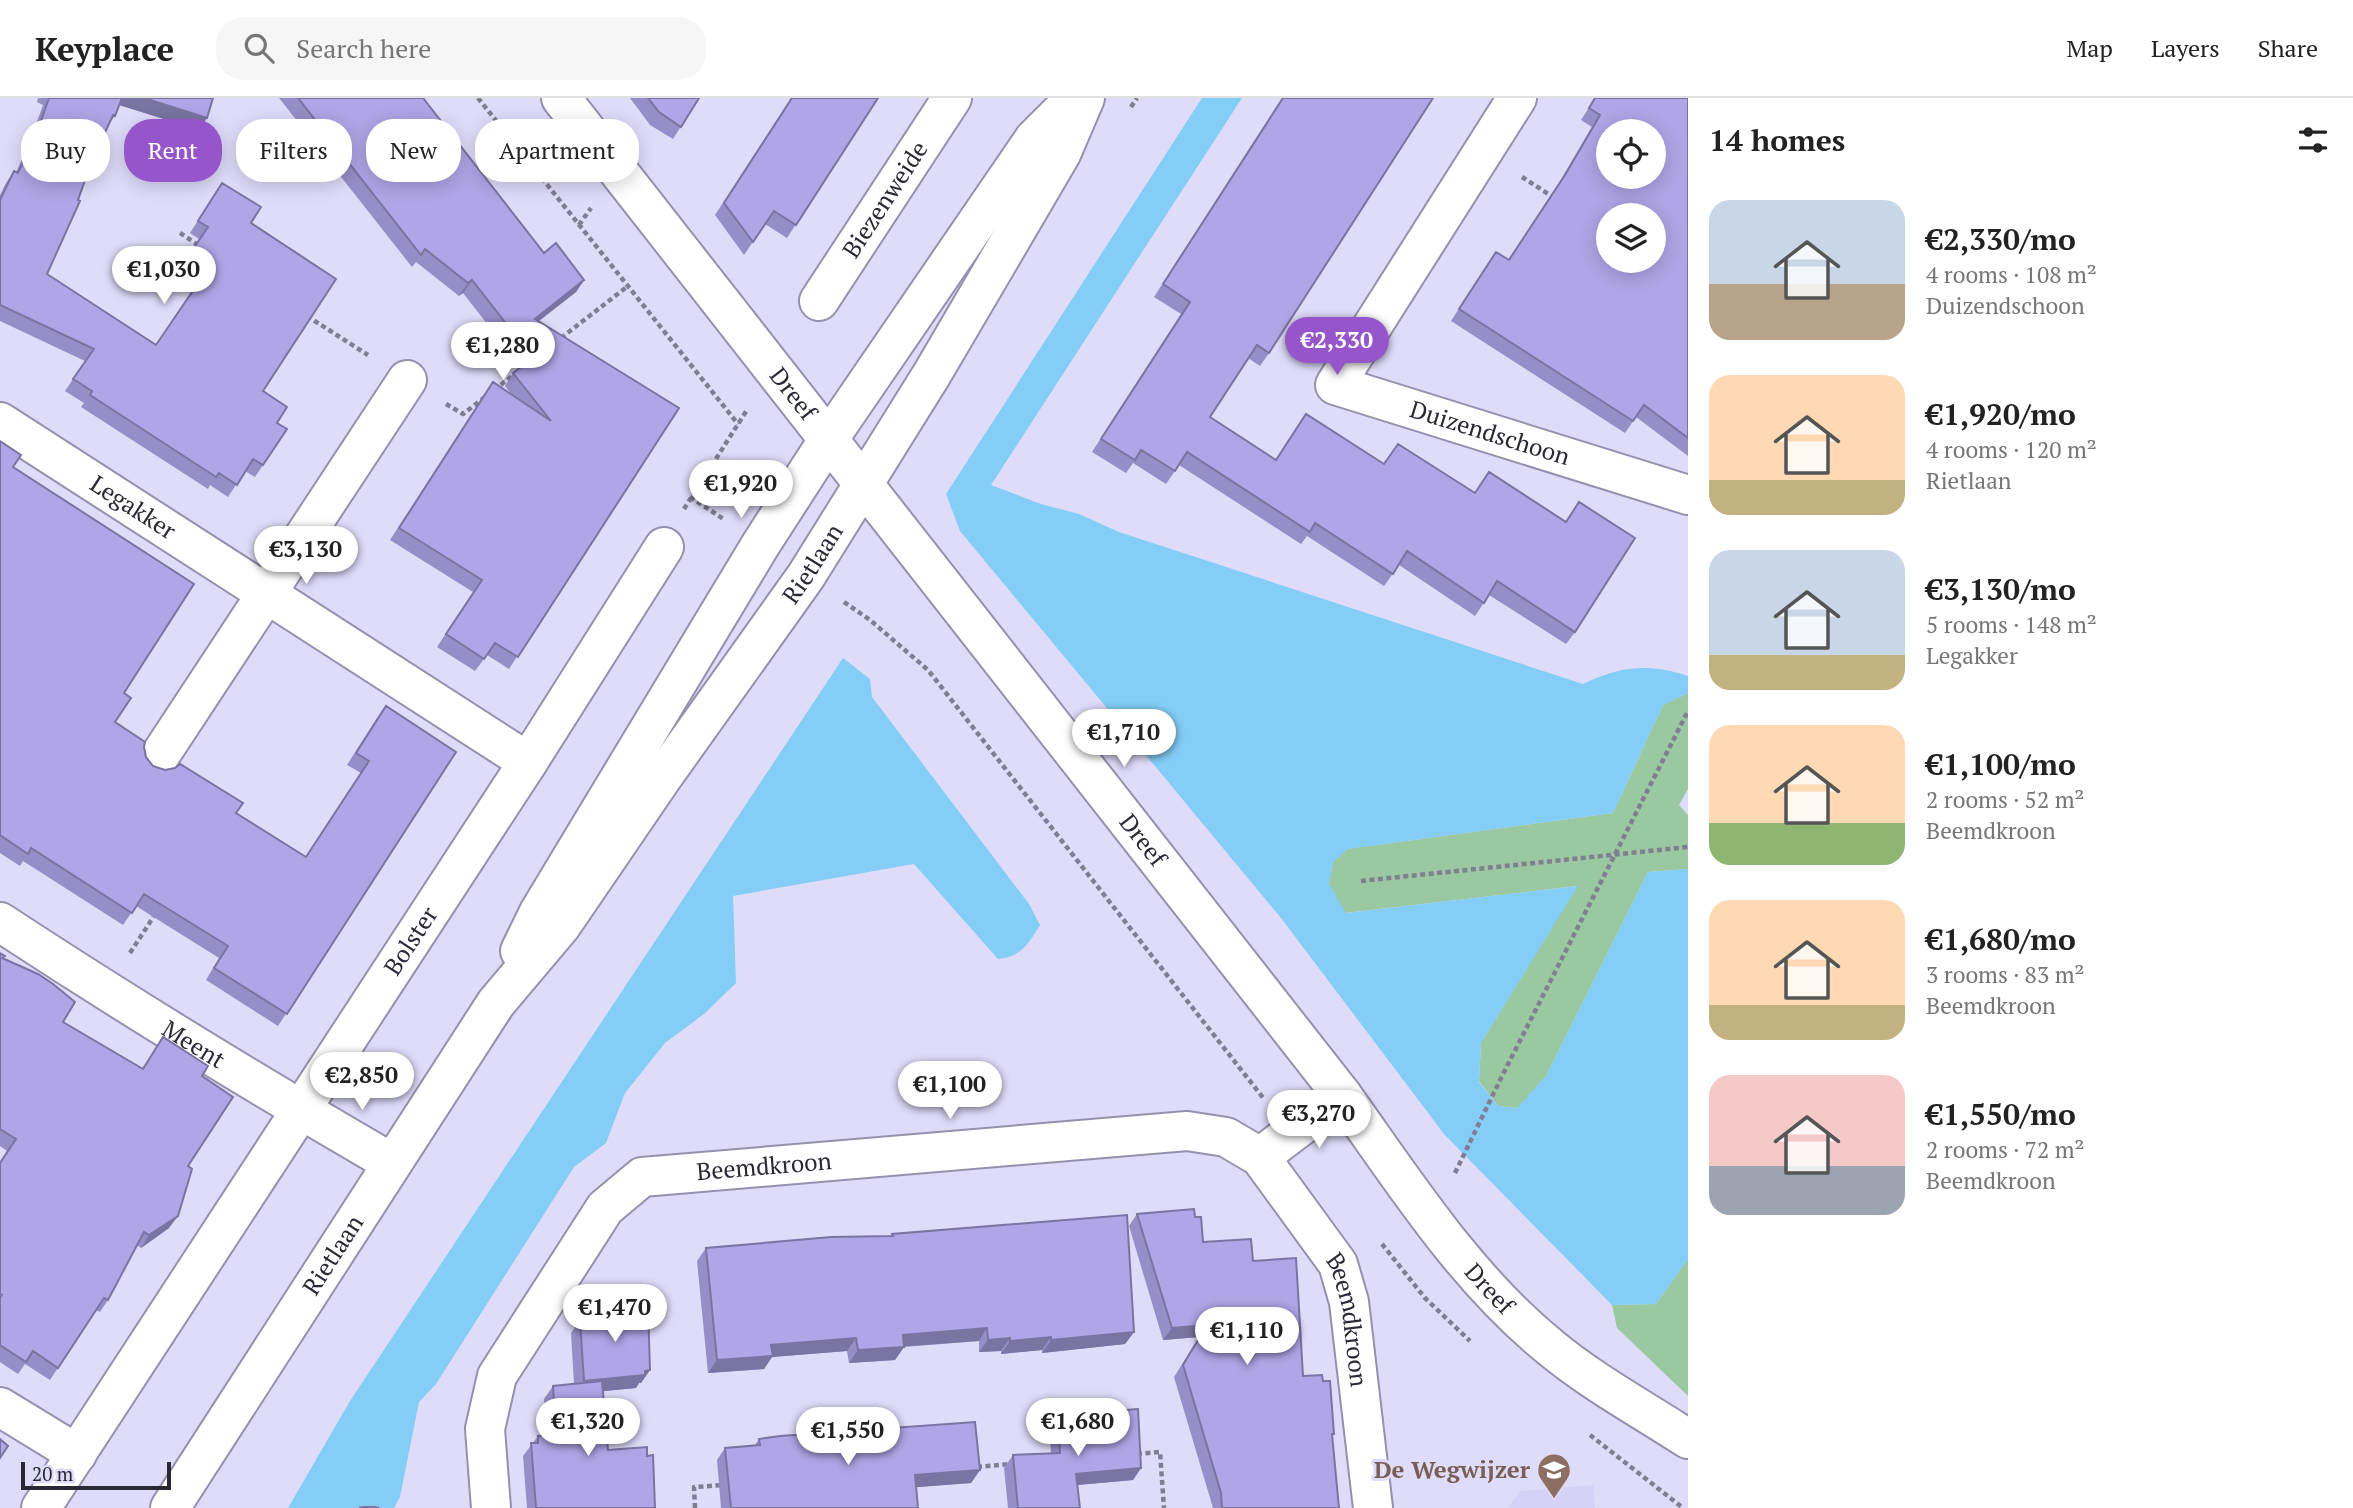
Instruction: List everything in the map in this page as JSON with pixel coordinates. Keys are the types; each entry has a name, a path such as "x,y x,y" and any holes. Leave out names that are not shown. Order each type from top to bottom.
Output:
{"street":[{"name":"Dreef","path":"561,98 1342,1095 1432,1220 1476,1274 1514,1315 1550,1348 1688,1439"},
{"name":"Biezenweide","path":"819,302 952,98"},
{"name":"Rietlaan","path":"496,1003 539,912 761,544 828,440 1034,139 1075,98"},
{"name":"Rietlaan","path":"170,1508 496,1003 561,926 662,778 806,576 1061,154 1085,98"},
{"name":"Duizendschoon","path":"1517,98 1335,385 1688,495"},
{"path":"157,761 407,380"},
{"name":"Legakker","path":"0,422 528,762"},
{"name":"Bolster","path":"41,1508 302,1111 664,547"},
{"name":"Meent","path":"0,922 105,990 392,1163"},
{"path":"1260,1157 1342,1095"},
{"name":"Beemdkroon","path":"491,1508 485,1429 497,1376 605,1208 642,1177 1187,1131 1226,1137 1260,1157 1338,1264 1349,1302 1373,1508"},
{"path":"0,1407 76,1454"}],"path":[{"path":"478,98 738,424"},
{"path":"1483,152 1563,203"},
{"path":"180,233 203,248"},
{"path":"551,346 628,286"},
{"path":"305,314 463,414 518,372"},
{"path":"664,547 690,497 773,370"},
{"path":"690,497 761,544"},
{"path":"806,576 870,620 928,670 1291,1134"},
{"path":"1451,1181 1688,712"},
{"path":"1361,881 1688,847"},
{"name":"Dreef","path":"1377,1238 1425,1298 1474,1343"},
{"path":"1587,1433 1684,1508 1688,1503"},
{"path":"1134,1454 1160,1452 1164,1508"},
{"path":"976,1467 1016,1464"},
{"path":"695,1508 694,1487 733,1484"}],"shaded area":[{"name":"De Wegwijzer","path":"1593,1485 1595,1508 1508,1508 1520,1491"}],"green space":[{"path":"1688,693 1688,789 1679,805 1688,815 1688,869 1648,872 1546,1076 1518,1108 1498,1106 1479,1081 1481,1043 1577,886 1345,913 1329,884 1333,862 1347,849 1613,813 1663,705"},
{"path":"1688,1259 1688,1396 1617,1328 1612,1305 1656,1304"}],"water":[{"path":"1202,98 1242,98 991,485 1041,504 1079,514 1119,532 1583,684 1610,673 1635,668 1660,669 1688,676 1688,693 1663,705 1613,813 1348,849 1333,862 1329,884 1346,913 1578,886 1481,1043 1479,1082 1498,1106 1517,1108 1546,1076 1648,872 1688,869 1688,1259 1656,1304 1612,1305 1444,1134 1281,918 960,531 946,494"},
{"path":"843,658 870,679 872,697 1029,904 1040,925 1032,938 1018,952 998,959 914,864 733,896 736,983 704,1014 665,1043 625,1093 606,1143 574,1167 436,1384 419,1402 400,1497 394,1508 288,1508 350,1401"}],"building":[{"path":"49,98 122,98 110,122 110,119 42,119"},
{"path":"144,98 213,98 207,118"},
{"path":"298,98 423,98 439,119 366,119 366,182 461,182 461,147 475,165 475,182 489,182 544,253 556,243 584,280 535,319 679,408 518,657 495,643 484,659 446,634 482,580 399,528 493,382 551,421 513,373 533,358 472,280 468,283 425,249 421,255 352,167 352,119 314,119"},
{"path":"648,98 699,98 681,127 659,112"},
{"path":"792,98 878,98 796,225 774,211 753,242 724,203"},
{"path":"1283,98 1433,98 1269,353 1257,345 1210,417 1276,460 1306,414 1384,464 1398,444 1475,493 1489,472 1566,522 1579,502 1635,538 1575,632 1497,581 1484,603 1407,551 1393,574 1315,523 1310,532 1187,452 1175,471 1141,450 1135,460 1101,439 1190,302 1163,284"},
{"path":"1595,98 1688,98 1688,438 1644,405 1633,421 1459,309 1496,252 1509,260 1596,122 1596,189 1666,189 1666,119 1598,119 1600,115 1589,108"},
{"path":"21,167 21,182 84,182 78,200 80,201 47,274 156,345 207,270 187,258 208,227 198,221 222,183 261,207 251,223 336,279 263,391 287,407 277,423 287,429 263,465 253,459 237,485 219,473 216,477 90,395 92,391 73,379 94,349 0,305 0,200 14,171 18,173"},
{"path":"0,441 21,455 13,467 194,584 124,693 131,698 115,722 145,742 146,757 153,766 165,770 180,764 243,803 236,813 306,857 369,761 356,753 386,706 456,752 287,1014 214,968 228,946 144,894 132,913 31,848 28,854 0,835"},
{"path":"0,953 5,956 2,958 38,974 75,1002 63,1022 143,1069 163,1037 208,1066 202,1076 233,1097 188,1166 192,1169 178,1216 149,1235 144,1232 108,1300 104,1298 58,1368 33,1351 26,1362 0,1345 0,1163 16,1139 0,1129"},
{"path":"1194,1209 1195,1217 1201,1217 1203,1242 1251,1239 1253,1261 1296,1258 1303,1376 1322,1375 1323,1381 1330,1381 1339,1508 1222,1508 1221,1493 1183,1365 1207,1325 1172,1328 1137,1214"},
{"path":"1127,1215 1134,1332 1010,1341 1010,1338 988,1340 987,1328 903,1335 904,1347 858,1350 856,1338 771,1345 773,1356 717,1360 706,1248 831,1237 893,1236 892,1234"},
{"path":"648,1308 650,1370 645,1371 645,1375 584,1381 580,1320 587,1320 586,1313"},
{"path":"602,1381 608,1450 647,1447 647,1456 653,1455 655,1508 536,1508 531,1443 538,1443 538,1436 556,1435 553,1386"},
{"path":"1138,1409 1141,1468 1076,1474 1080,1508 1018,1508 1013,1455 1060,1453 1057,1415"},
{"path":"975,1422 980,1470 915,1475 918,1508 731,1508 725,1448 760,1445 759,1439 780,1436"},
{"path":"0,1439 8,1446 0,1458"}],"place":[{"name":"De Wegwijzer","path":"1554,1500"}]}
